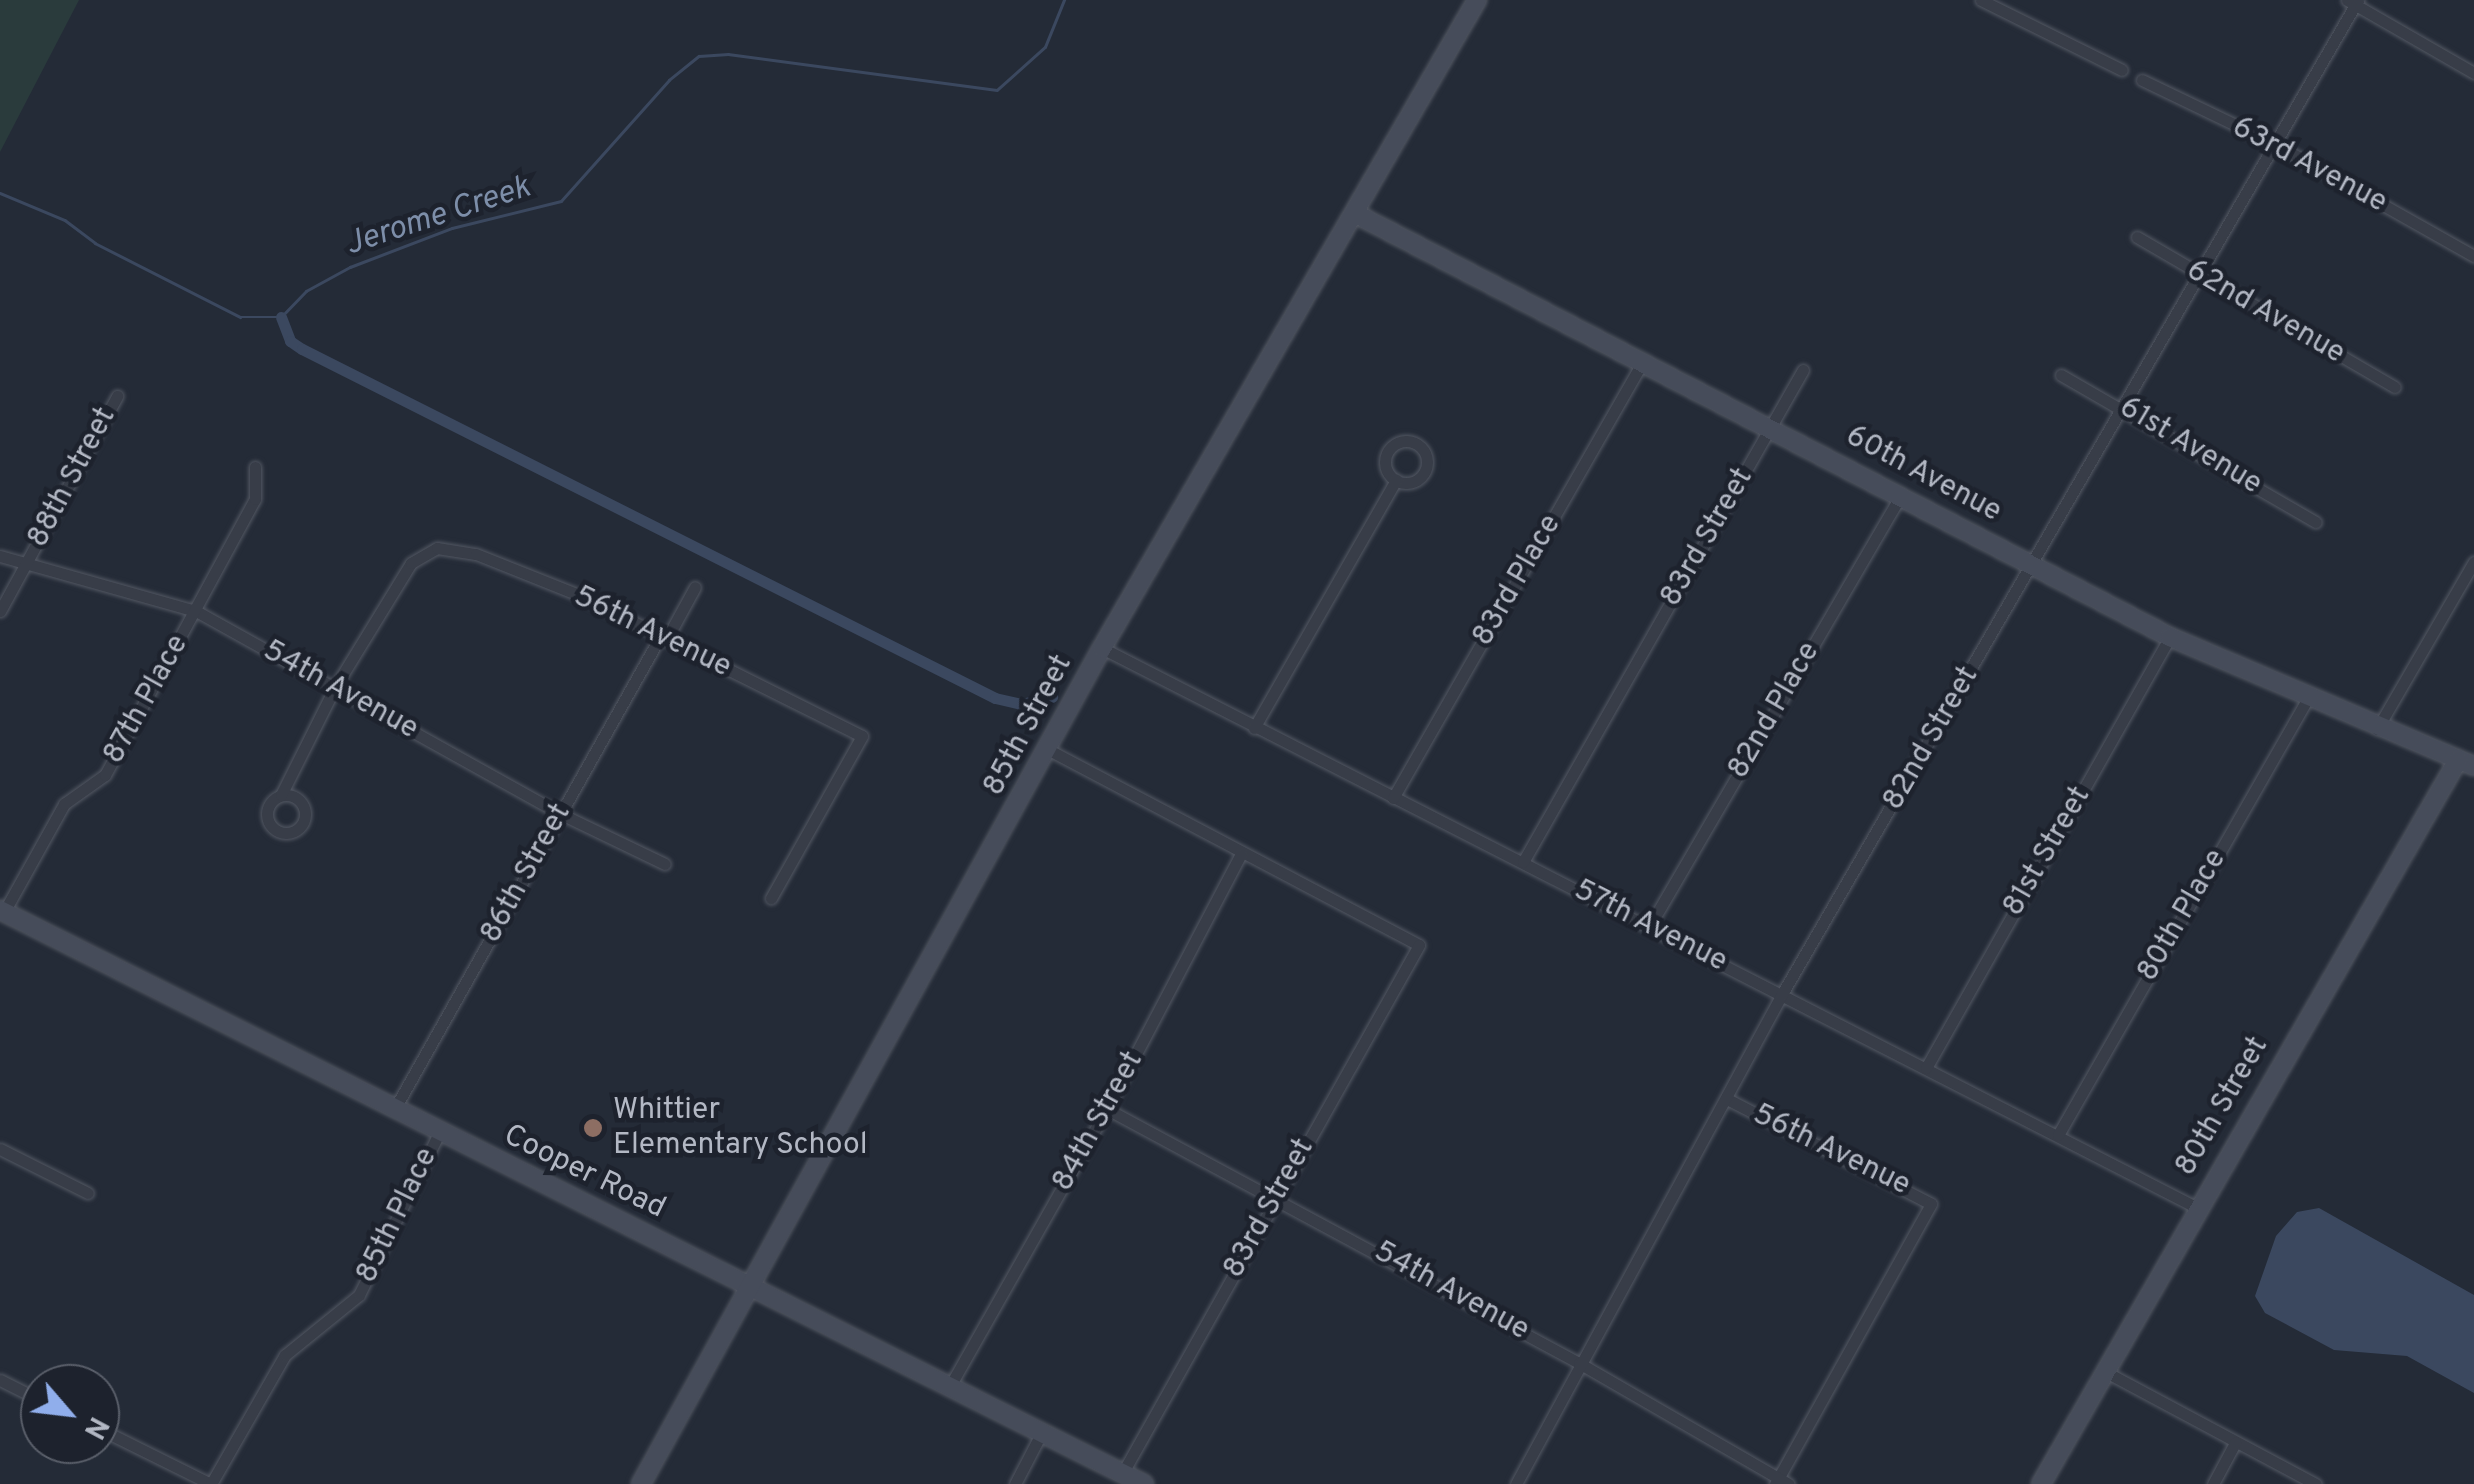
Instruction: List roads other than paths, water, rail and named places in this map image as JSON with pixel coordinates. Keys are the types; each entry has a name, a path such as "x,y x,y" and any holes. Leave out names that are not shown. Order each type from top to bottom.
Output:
{"street":[{"name":"85th Street","path":"641,1484 1102,648 1477,0"},
{"path":"1980,0 2122,70"},
{"path":"2354,1 2474,73"},
{"name":"82nd Street","path":"1516,1484 1579,1362 1729,1100 1782,994 2126,408 2354,1"},
{"name":"63rd Avenue","path":"2142,80 2275,144 2474,256"},
{"name":"60th Avenue","path":"1354,214 1772,426 2170,637 2377,729 2466,763"},
{"name":"62nd Avenue","path":"2138,237 2197,277 2395,387"},
{"name":"83rd Place","path":"1394,798 1642,363"},
{"name":"83rd Street","path":"1523,862 1804,370"},
{"name":"61st Avenue","path":"2061,375 2126,408 2316,522"},
{"name":"88th Street","path":"0,612 116,396"},
{"name":"87th Place","path":"2,911 64,804 104,775 255,498 255,467"},
{"path":"1254,728 1396,480"},
{"name":"82nd Place","path":"1649,926 1901,494"},
{"name":"56th Avenue","path":"335,688 411,563 437,548 494,560 663,638 862,736 771,898"},
{"name":"54th Avenue","path":"0,556 196,611 561,814 665,864"},
{"path":"2377,729 2474,562"},
{"name":"86th Street","path":"394,1110 695,587"},
{"name":"81st Street","path":"1926,1068 2170,637"},
{"name":"57th Avenue","path":"1102,648 2196,1207"},
{"path":"281,796 335,688"},
{"name":"80th Place","path":"2058,1135 2308,698"},
{"path":"1049,750 1241,854"},
{"name":"80th Street","path":"2041,1484 2196,1207 2466,763"},
{"name":"83rd Street","path":"1122,1474 1420,945 1241,854"},
{"name":"84th Street","path":"950,1386 1108,1109 1241,854"},
{"name":"Cooper Road","path":"2,911 1144,1484"},
{"name":"56th Avenue","path":"1729,1100 1930,1204 1781,1481"},
{"name":"54th Avenue","path":"1108,1109 1579,1362 1781,1481"},
{"name":"85th Place","path":"211,1484 285,1355 359,1295 440,1133"},
{"path":"0,1149 88,1194"},
{"path":"2104,1371 2316,1484"},
{"path":"1015,1484 1042,1432"},
{"path":"120,1440 211,1484"},
{"path":"2213,1484 2235,1443"}],"water":[{"path":"2319,1208 2474,1295 2474,1393 2407,1356 2334,1350 2265,1313 2255,1296 2276,1236 2297,1212"}],"waterway":[{"name":"Jerome Creek","path":"0,193 65,220 95,243 240,317 281,317 306,291 350,267 452,228 561,201 669,80 699,56 728,54 997,90 1045,47 1064,0"},
{"path":"281,317 290,341 302,349 995,698 1021,704 1052,697"}],"place":[{"name":"Whittier Elementary School","path":"593,1128"}]}
